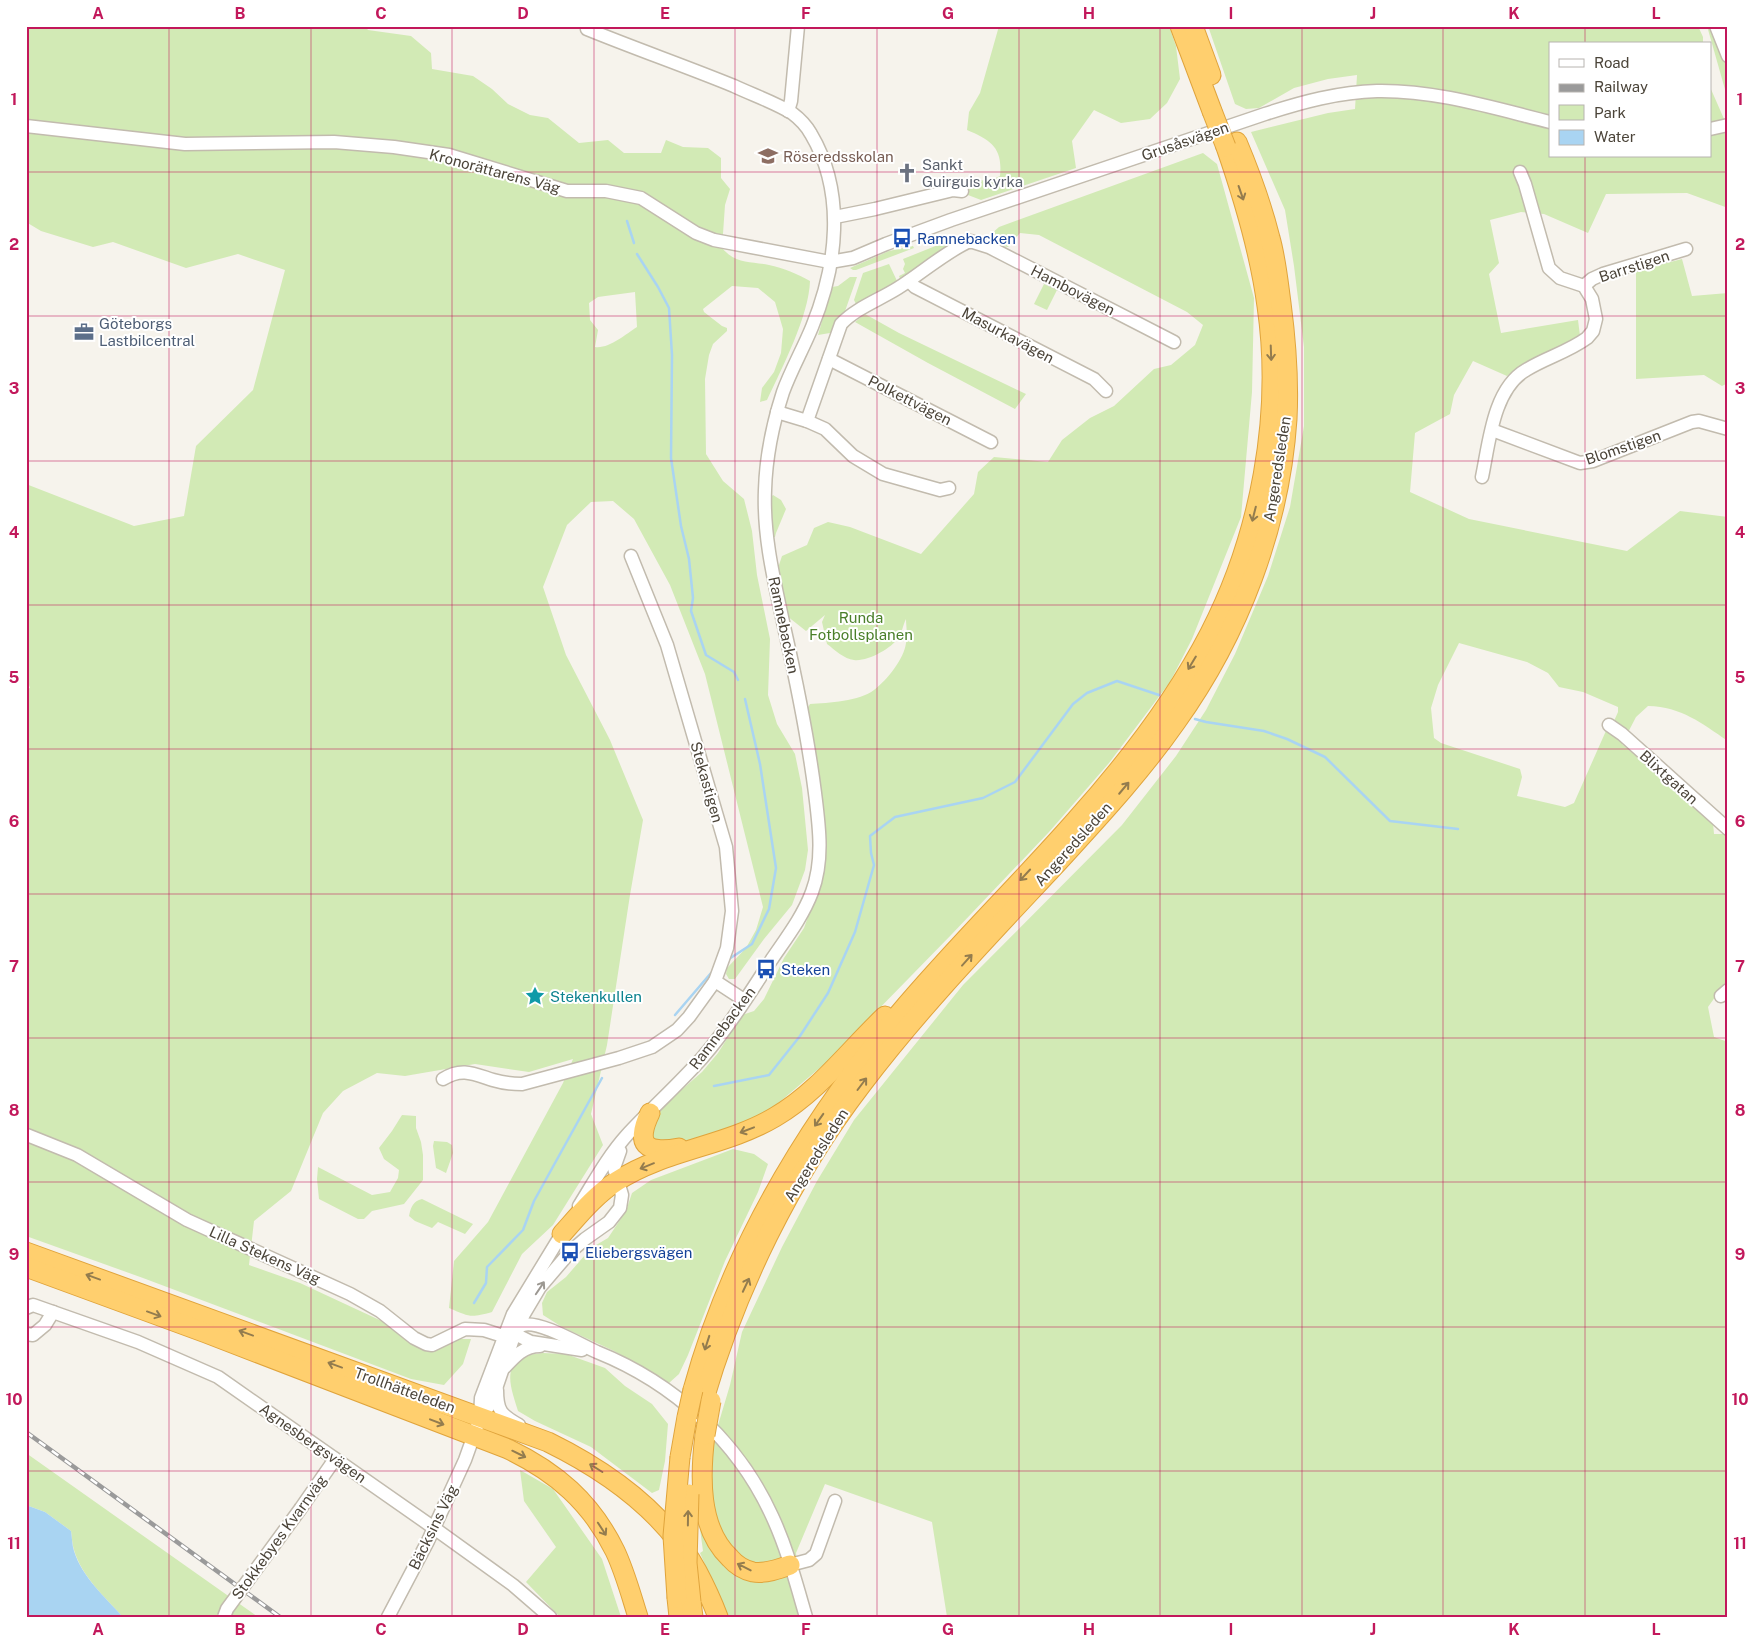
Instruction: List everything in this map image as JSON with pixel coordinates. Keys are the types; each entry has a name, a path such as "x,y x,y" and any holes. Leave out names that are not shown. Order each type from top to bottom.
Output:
{"highway":[{"name":"Angeredsleden","path":"679,1617 687,1605 673,1536 686,1458 697,1427 708,1340 729,1284 759,1219 801,1146 859,1064 898,1014 1078,818 1146,734 1209,635 1239,565 1260,491 1271,417 1272,376 1268,307 1232,145 1180,26"},
{"name":"Angeredsleden","path":"1194,26 1218,110"},
{"name":"Angeredsleden","path":"702,1397 745,1286 781,1213 816,1152 860,1086 953,976 1095,821 1151,755 1194,694 1218,654 1239,611 1254,575 1271,518 1283,452 1287,417 1287,344 1271,239 1248,170 1232,145"},
{"path":"562,1234 598,1196 617,1181 645,1167 752,1128 787,1109 817,1084 866,1034 949,957"},
{"path":"650,1113 642,1133 648,1146 664,1150 707,1143"},
{"name":"Trollhätteleden","path":"26,1252 548,1442 577,1457 603,1473 648,1510 676,1540 696,1570 718,1617"},
{"name":"Trollhätteleden","path":"26,1267 526,1457 572,1490 604,1530 612,1545 638,1617"},
{"path":"702,1397 697,1427 702,1457 703,1494 708,1519 717,1542 734,1562 751,1571 765,1572 790,1565"}],"street":[{"path":"788,111 792,101 798,26"},
{"path":"1716,26 1728,56"},
{"path":"1725,26 1728,32"},
{"name":"Ramnebacken","path":"474,1436 480,1418 481,1398 513,1314 525,1293 593,1184 626,1137 704,1055 804,912 814,888 819,861 819,824 812,774 764,523 769,448 777,412 784,389 819,310 830,262 835,217 834,199 827,172 814,137 802,120 788,111 710,76 630,47 585,27"},
{"name":"Grusåsvägen","path":"830,262 854,258 886,244 960,217 1265,114 1327,97 1377,91 1411,92 1451,98 1549,122"},
{"path":"1712,128 1728,125"},
{"name":"Kronorättarens Väg","path":"26,126 185,144 334,142 394,146 449,155 567,191 606,191 641,198 696,233 714,240 830,262"},
{"path":"1482,477 1498,408 1506,391 1518,376 1581,343 1590,335 1594,326 1595,309 1592,299 1584,286 1560,278 1549,268 1520,172"},
{"path":"835,217 953,190 962,191"},
{"name":"Hambovägen","path":"909,281 958,247 970,241 989,248 1174,342"},
{"name":"Barrstigen","path":"1584,286 1592,279 1603,274 1686,249"},
{"path":"807,421 842,324 848,317 909,281"},
{"name":"Masurkavägen","path":"909,281 915,287 1094,379 1106,391"},
{"name":"Polkettvägen","path":"829,358 991,442"},
{"path":"777,412 807,421 825,429 853,456 878,472 940,490 949,488"},
{"name":"Blomstigen","path":"1492,430 1580,462 1593,461 1692,422 1699,421 1728,429"},
{"name":"Stekastigen","path":"631,556 667,645 726,847 732,911 727,948 715,982"},
{"name":"Blixtgatan","path":"1610,725 1728,829"},
{"path":"443,1079 450,1075 472,1072 505,1083 522,1084 640,1051 661,1042 677,1030 689,1017 715,982 744,1000"},
{"name":"Lilla Stekens Väg","path":"27,1135 77,1155 187,1220 350,1294 380,1311 420,1342 432,1345 457,1332 473,1329 504,1336"},
{"name":"Ramnebacken","path":"480,1418 491,1403 516,1330 540,1287 558,1264 585,1239 617,1214 622,1201 615,1174 615,1163 626,1137"},
{"name":"Agnesbergsvägen","path":"26,1308 33,1305 138,1342 218,1377 513,1585 550,1617"},
{"path":"26,1334 33,1335 45,1325 53,1312"},
{"path":"504,1336 523,1325 536,1325 608,1356 645,1374 679,1399 721,1437 760,1491 773,1518 806,1617"},
{"path":"516,1330 517,1335 526,1340 597,1352"},
{"path":"502,1371 515,1356 526,1348 534,1346 561,1346"},
{"name":"Ramnebacken","path":"497,1385 497,1405 505,1417 548,1442"},
{"name":"Bäcksins Väg","path":"388,1617 434,1528 474,1436"},
{"name":"Stokkebyes Kvarnväg","path":"224,1617 335,1459"},
{"path":"790,1565 809,1560 816,1554 835,1501"}],"green space":[{"path":"26,26 365,26 368,30 411,36 431,53 432,69 473,76 492,89 508,104 530,115 548,118 579,143 608,140 624,153 661,153 666,140 683,147 708,148 721,158 721,178 730,189 725,205 722,248 738,260 780,268 810,281 805,310 794,342 767,400 760,402 762,388 774,372 781,353 783,329 775,302 758,288 732,286 703,309 704,312 727,328 727,331 713,344 705,379 706,454 723,481 744,499 752,531 757,575 770,639 768,695 777,724 795,754 802,788 808,850 805,870 792,905 735,979 729,979 726,974 727,968 746,948 756,930 763,907 705,674 670,585 634,519 613,501 591,502 567,525 543,587 566,655 610,740 643,820 607,1045 591,1114 603,1145 553,1225 522,1254 492,1312 479,1315 466,1315 449,1308 454,1261 488,1222 563,1083 573,1059 529,1072 475,1064 405,1076 377,1073 343,1091 323,1113 291,1191 254,1221 249,1265 300,1283 386,1323 418,1348 438,1349 458,1339 471,1339 463,1364 444,1385 411,1379 26,1236 26,689 30,688 26,676 26,484 134,526 184,516 196,446 253,390 285,270 238,254 186,268 113,242 93,247 41,231 26,222","holes":["635,292 637,327 606,346 595,347 598,330 590,320 589,303 598,297"]},
{"path":"999,26 1169,26 1176,46 1180,79 1167,103 1150,119 1121,123 1094,110 1072,141 1076,168 981,200 968,195 970,185 979,180 989,181 1000,176 999,158 994,146 983,137 967,130 969,112 980,93"},
{"path":"1208,26 1698,26 1703,37 1703,42 1549,42 1549,158 1712,158 1712,92 1728,128 1728,208 1687,193 1606,194 1588,233 1544,214 1521,212 1490,220 1499,263 1489,274 1501,333 1578,320 1580,336 1524,363 1507,376 1473,361 1454,395 1450,414 1415,433 1410,492 1469,519 1627,551 1680,511 1728,517 1728,741 1691,717 1671,709 1648,706 1636,717 1622,744 1713,823 1714,834 1728,834 1728,979 1708,1007 1714,1037 1728,1042 1728,1617 947,1617 932,1522 825,1484 796,1553 798,1573 808,1617 728,1617 700,1553 703,1551 698,1514 713,1442 730,1385 742,1332 782,1247 817,1181 854,1120 963,985 1122,825 1176,756 1206,710 1235,654 1268,576 1290,507 1304,426 1304,347 1285,210 1251,132 1328,113 1355,109 1357,75 1328,79 1294,88 1259,108 1246,109 1235,104","holes":["1459,643 1527,662 1548,673 1559,687 1583,692 1618,707 1614,721 1611,720 1609,724 1574,803 1565,807 1517,796 1522,777 1520,769 1441,743 1434,738 1431,708 1438,685"]},
{"path":"1707,26 1711,26 1728,68 1728,100 1712,42"},
{"name":"Runda Fotbollsplanen","path":"1203,153 1217,164 1254,298 1252,392 1241,517 1192,639 1170,682 1109,763 1049,832 828,1061 776,1105 740,1126 686,1141 663,1144 650,1139 656,1112 702,1072 718,1053 742,1015 754,1011 764,999 784,958 804,928 821,881 807,709 810,704 852,699 868,694 884,681 894,669 905,649 906,619 895,642 879,654 859,660 847,658 827,644 822,622 825,615 806,631 787,616 778,568 782,556 807,545 814,528 828,522 850,527 921,554 974,494 978,472 994,457 1048,462 1062,440 1090,418 1114,406 1154,369 1171,365 1195,345 1203,325 1187,312 1039,235 1020,233 1008,247 997,245 990,235 999,227"},
{"path":"953,239 955,241 954,246 901,281 899,276 905,273 903,259"},
{"path":"913,246 914,248 856,270 850,268 889,251"},
{"path":"1682,259 1692,296 1728,293 1728,383 1722,386 1704,375 1636,379 1636,271"},
{"path":"889,264 898,283 858,308 854,300 863,273"},
{"path":"850,277 857,277 836,332 818,335 832,287 838,286"},
{"path":"1044,284 1057,290 1047,310 1034,304"},
{"path":"865,314 899,333 1026,394 1015,409 855,322"},
{"path":"773,495 781,500 786,509 775,537 772,537 771,497"},
{"path":"402,1115 416,1116 416,1128 423,1155 423,1180 404,1204 372,1211 364,1219 358,1219 319,1199 318,1167 372,1195 390,1192 398,1178 399,1170 384,1159 379,1148"},
{"path":"434,1141 447,1142 452,1145 453,1153 446,1173 436,1168"},
{"path":"733,1149 754,1154 768,1164 758,1192 725,1261 688,1355 679,1374 669,1383 614,1351 562,1327 543,1315 542,1303 547,1292 566,1277 591,1248 608,1238 626,1211 632,1193 651,1180"},
{"path":"422,1199 473,1224 465,1234 438,1222 432,1228 415,1221 409,1216 414,1203"},
{"path":"543,1353 566,1354 605,1368 625,1386 652,1404 668,1424 665,1461 659,1490 652,1493 591,1447 518,1411 510,1381 512,1368 523,1357"},
{"path":"26,1453 258,1617 123,1617 82,1569 74,1550 71,1531 45,1512 26,1505"},
{"path":"520,1470 553,1489 602,1559 621,1617 560,1617 526,1582 556,1547 524,1501"}],"water":[{"path":"26,1505 45,1512 71,1531 74,1551 82,1569 123,1617 26,1617"}],"waterway":[{"path":"627,221 634,243"},
{"path":"637,254 669,308 672,355 671,458 681,526 689,559 693,598 691,611 706,655 734,672 738,680"},
{"path":"714,1086 769,1075 800,1036 828,993 855,932 874,865 870,836 895,817 983,798 1015,782 1073,704 1087,693 1117,681 1159,695"},
{"path":"729,959 752,944 769,909 776,868 760,764 745,699"},
{"path":"1195,719 1264,731 1287,739 1325,757 1390,821 1458,829"},
{"path":"675,1015 711,973"},
{"path":"474,1303 486,1283 487,1267 523,1230 534,1201 602,1078"}],"railway":[{"path":"26,1432 280,1617"}],"place":[{"name":"Röseredsskolan","path":"768,156"},
{"name":"Sankt Guirguis kyrka","path":"907,173"},
{"name":"Ramnebacken","path":"902,238"},
{"name":"Göteborgs Lastbilcentral","path":"84,332"},
{"name":"Steken","path":"766,969"},
{"name":"Stekenkullen","path":"535,996"},
{"name":"Eliebergsvägen","path":"570,1252"}]}
